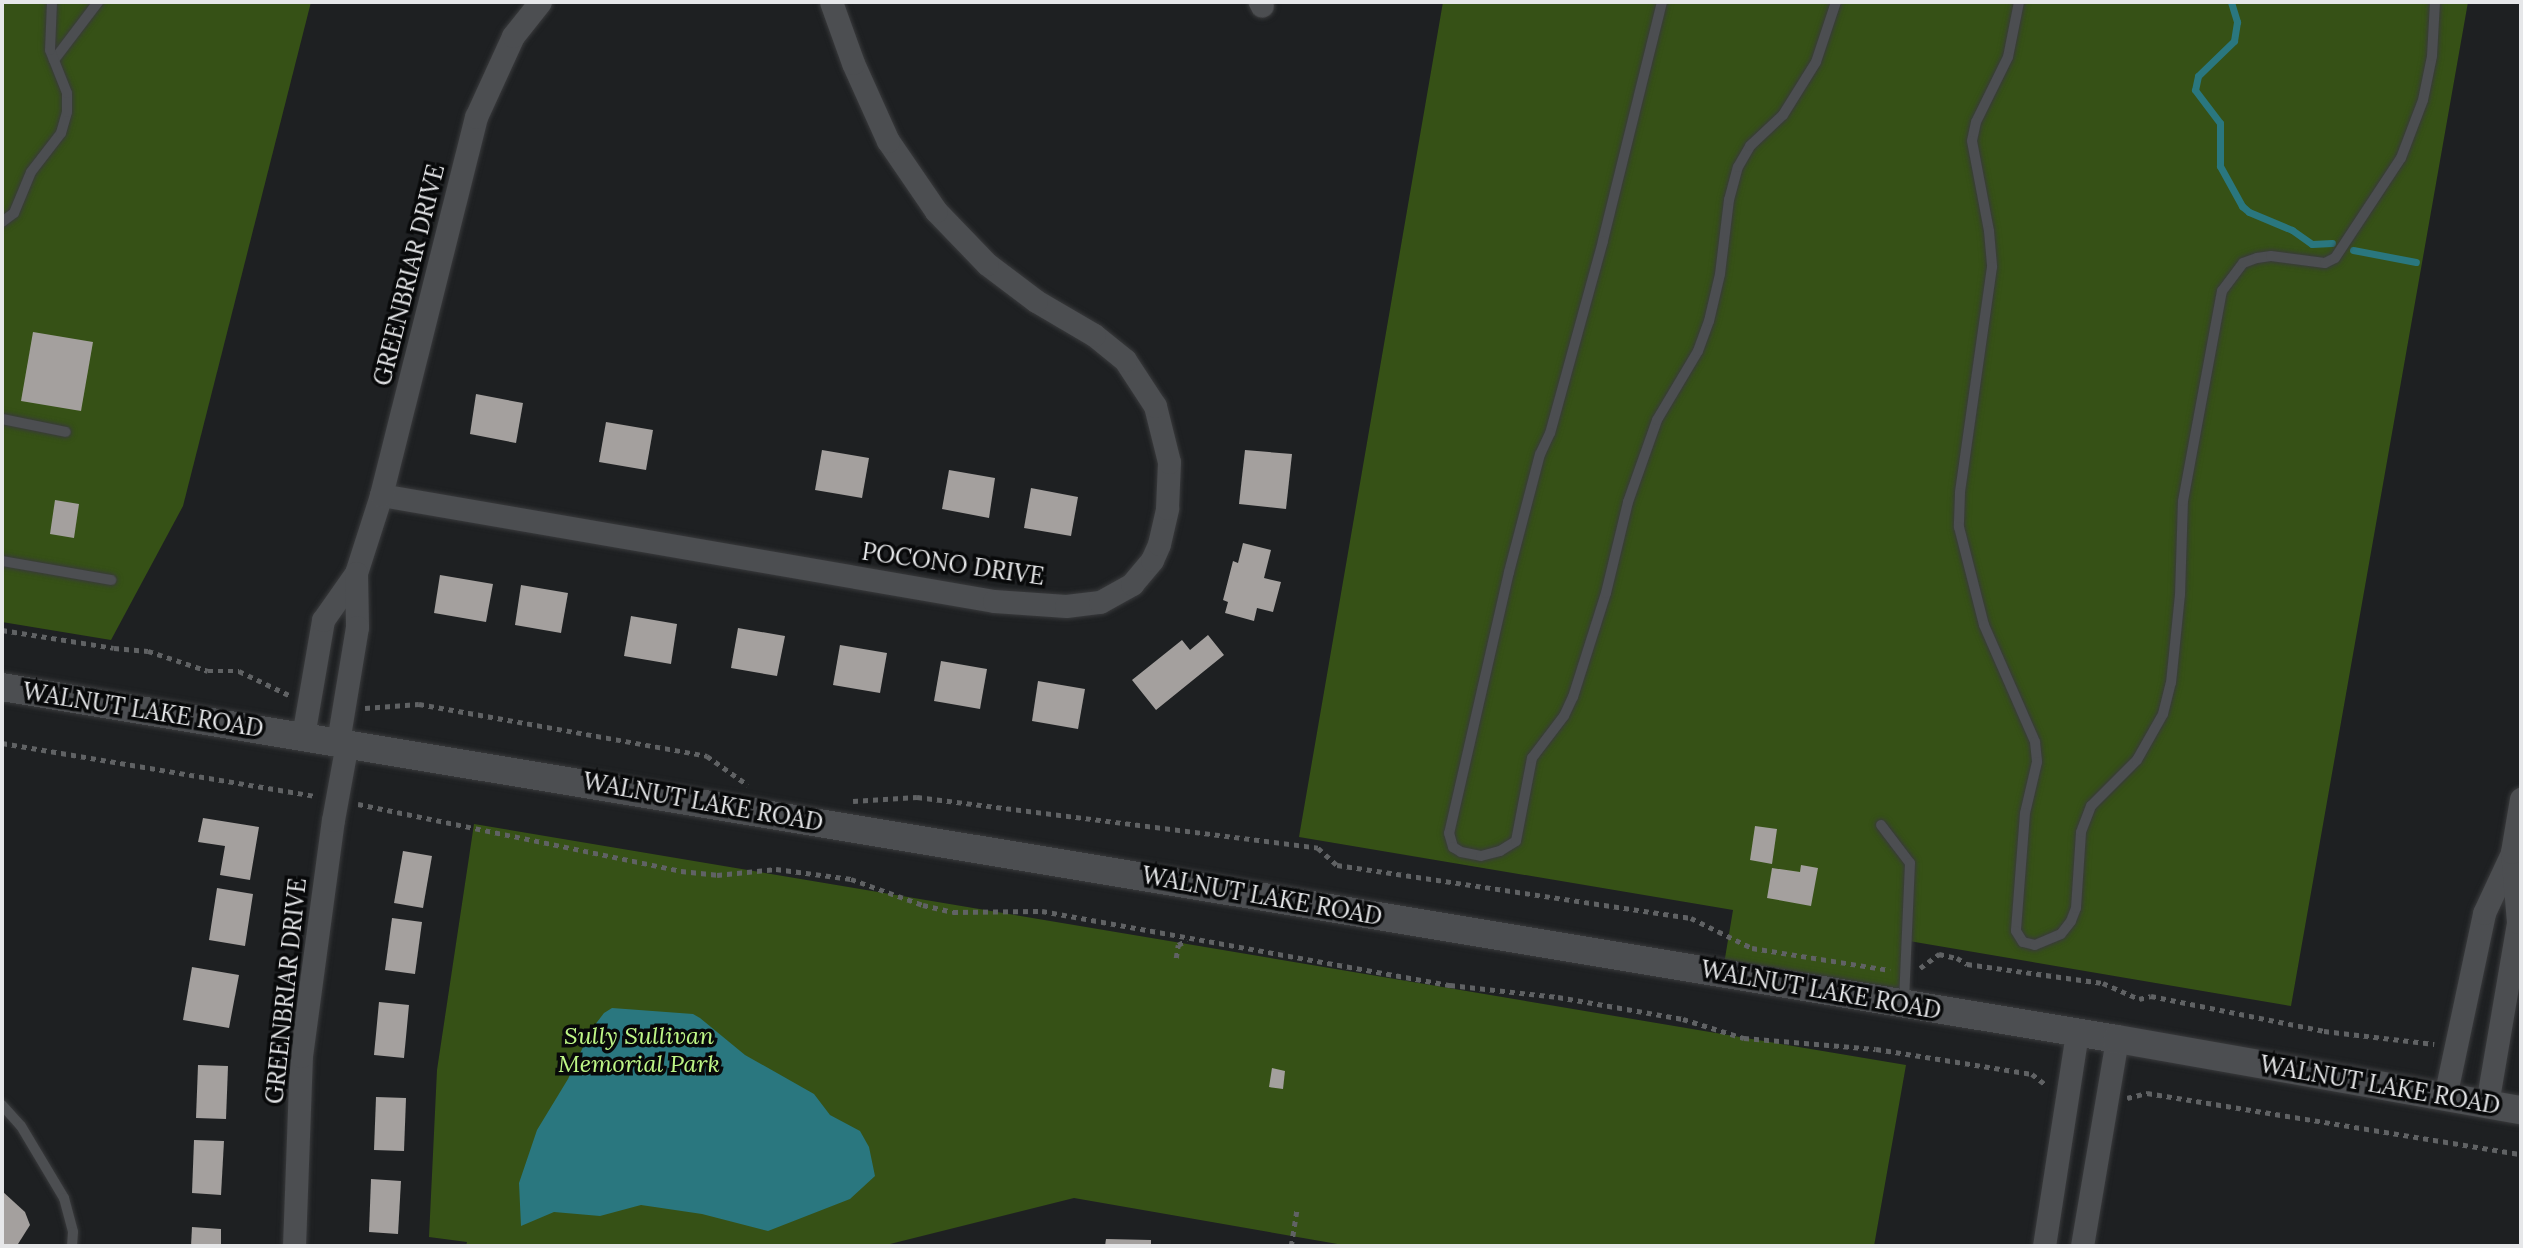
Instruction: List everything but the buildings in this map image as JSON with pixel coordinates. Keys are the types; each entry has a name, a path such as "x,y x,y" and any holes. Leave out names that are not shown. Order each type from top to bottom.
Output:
{"street":[{"name":"GREENBRIAR DRIVE","path":"303,736 323,620 356,573 381,495 476,117 513,36 540,2"},
{"name":"POCONO DRIVE","path":"381,495 994,601 1066,606 1100,602 1132,584 1152,560 1159,544 1167,508 1168,462 1155,406 1125,359 1094,335 1035,301 987,264 936,211 888,141 853,63 831,2"},
{"name":"GREENBRIAR DRIVE","path":"294,1246 302,1056 343,742 344,706 357,627 356,573"},
{"name":"WALNUT LAKE ROAD","path":"2,687 2117,1039 2521,1110"},
{"path":"2487,1104 2518,922 2512,852 2521,799"},
{"path":"2445,1097 2484,913 2512,852"},
{"path":"2044,1246 2077,1033"},
{"path":"2082,1246 2117,1039"},
{"path":"2051,1193 2090,1200"}],"lane":[{"path":"2,222 14,213 31,172 61,133 64,122 67,93 50,50 52,2"},
{"path":"54,60 98,2"},
{"path":"1662,2 1602,241 1550,433 1540,454 1510,572 1449,833 1452,847 1461,852 1481,856 1500,851 1516,841 1532,758 1564,716 1573,697 1606,593 1628,502 1657,420 1698,351 1709,321 1720,274 1729,200 1738,167 1750,146 1783,115 1816,62 1836,2"},
{"path":"2019,2 2008,57 1976,122 1972,141 1989,231 1992,267 1960,494 1959,527 1984,625 2035,742 2037,762 2025,813 2016,931 2023,942 2035,945 2061,934 2071,921 2076,908 2081,832 2091,806 2137,760 2163,714 2171,683 2180,595 2183,501 2222,291 2243,263 2257,258 2271,256 2325,263 2335,258 2401,158 2423,100 2432,56 2435,2"},
{"path":"2,419 66,432"},
{"path":"2,561 111,580"},
{"path":"1881,825 1910,863 1904,1004"},
{"path":"2,1105 21,1126 64,1198 73,1232 72,1246"}],"path":[{"path":"2,630 148,651 208,671 239,671 289,696 310,699"},
{"path":"344,706 373,709 419,704 707,756 746,784 760,786"},
{"path":"2,743 469,825 681,871 716,875 776,869 851,878 923,905 953,912 1042,911 1450,985 1558,997 1683,1019 1744,1038 1876,1049 2032,1074 2048,1086 2067,1091"},
{"path":"843,799 857,802 917,797 1318,848 1337,864 1691,918 1752,948 1912,974 1939,954 1957,958 1967,964 2103,983 2139,999 2151,996 2324,1031 2455,1047"},
{"path":"1176,958 1178,945 1187,939"},
{"path":"2107,1097 2126,1098 2147,1093 2521,1154"},
{"path":"1291,1246 1297,1208"}],"green space":[{"path":"2,2 311,2 183,506 111,640 2,622"},
{"path":"1443,2 2468,2 2291,1006 1909,941 1897,1000 1723,970 1733,910 1299,837"},
{"name":"Sully Sullivan Memorial Park","path":"474,824 1906,1065 1874,1246 1349,1246 1074,1198 882,1246 466,1246 467,1242 429,1237 437,1070"}],"water":[{"path":"612,1008 693,1014 700,1018 745,1055 814,1094 830,1115 860,1131 869,1147 875,1176 850,1199 768,1231 702,1214 641,1205 600,1216 554,1212 521,1226 519,1183 537,1130 568,1079 591,1030 604,1013"}],"waterway":[{"path":"2231,2 2237,22 2234,41 2198,76 2195,90 2220,123 2220,166 2242,206 2249,212 2292,230 2312,244 2332,243"},
{"path":"2353,250 2416,262"}]}
